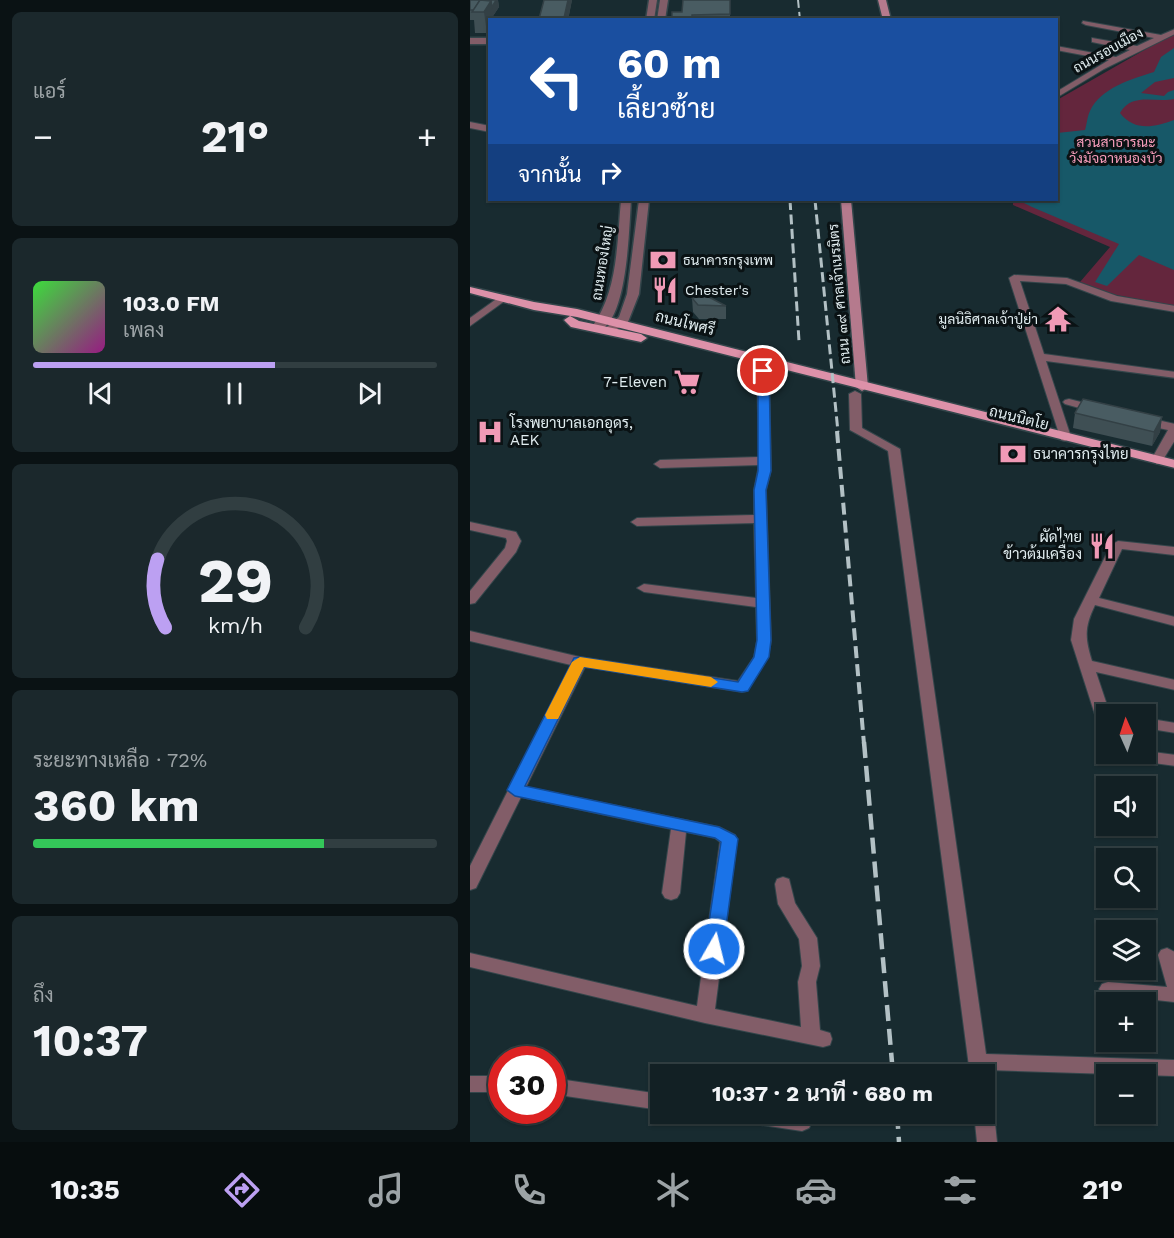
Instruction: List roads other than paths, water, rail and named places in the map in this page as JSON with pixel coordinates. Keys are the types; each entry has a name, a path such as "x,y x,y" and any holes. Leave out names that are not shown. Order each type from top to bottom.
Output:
{"main road":[{"path":"882,0 886,18"},
{"name":"ถนน ๓๙ ศาลเจ้าเนรมิตร","path":"846,201 858,321 858,390"},
{"name":"ถนนโพศรี","path":"470,290 858,390"},
{"name":"ถนนโพศรี","path":"534,306 570,320 608,325 644,339 763,371 858,390"},
{"path":"570,320 598,330 644,339"},
{"name":"ถนนนิตโย","path":"858,390 1175,465"},
{"name":"ถนนนิตโย","path":"1068,441 1175,475"}],"street":[{"path":"650,18 653,0"},
{"path":"661,18 664,0"},
{"path":"1097,17 1173,32"},
{"path":"1150,43 1087,27 1160,37"},
{"name":"ถนนรอบเมือง","path":"1058,95 1117,59 1173,32"},
{"path":"470,39 488,39"},
{"path":"1095,40 1138,49"},
{"path":"1058,48 1117,59"},
{"path":"470,125 488,129"},
{"name":"ถนนทองใหญ่","path":"608,325 615,294 626,201"},
{"path":"608,325 624,319 633,294 644,201"},
{"path":"1068,441 1014,278 1067,281 1115,299 1175,309"},
{"path":"615,294 633,294"},
{"path":"470,324 502,298"},
{"path":"1042,357 1175,375"},
{"path":"470,636 580,662 742,687 761,657 763,603 760,490 764,461 763,371"},
{"path":"858,390 856,430 894,449 977,1064"},
{"path":"1069,402 1111,413"},
{"path":"1132,418 1175,428 1157,460"},
{"path":"660,464 764,461"},
{"path":"637,522 761,519"},
{"path":"470,526 510,535 514,541 511,549 470,600"},
{"path":"1100,704 1078,640 1081,619 1118,545 1175,551"},
{"path":"644,588 763,603"},
{"path":"1091,600 1175,622"},
{"path":"472,876 580,662"},
{"path":"1087,665 1175,685"},
{"path":"1156,725 1175,728"},
{"path":"1156,758 1175,761"},
{"path":"515,790 719,833 729,839 705,1015"},
{"path":"671,893 679,826"},
{"path":"470,960 705,1015 817,1038 807,982 811,966 808,938 787,904 784,884"},
{"path":"1167,955 1175,984"},
{"path":"1108,989 1175,995"},
{"path":"995,1068 1175,1068"},
{"path":"470,1084 488,1084"},
{"path":"566,1088 650,1101"},
{"path":"985,1124 987,1142"}],"water":[{"name":"สวนสาธารณะ วังมัจฉาหนองบัว","path":"1174,48 1174,78 1155,82 1141,93 1164,96 1174,90 1174,99 1137,100 1120,113 1132,123 1145,126 1159,125 1174,120 1174,270 1139,255 1107,286 1095,282 1119,244 1032,207 1024,201 1058,201 1058,133 1085,130 1090,111 1101,96 1109,90 1154,72 1161,57"}],"railway":[{"path":"798,0 800,18"},
{"path":"790,201 799,341"},
{"path":"815,201 838,432"},
{"path":"837,431 864,744"},
{"path":"864,742 892,1064"},
{"path":"898,1124 899,1142"}],"place":[{"name":"ธนาคารกรุงเทพ","path":"663,260"},
{"name":"Chester's","path":"665,290"},
{"name":"มูลนิธิศาลเจ้าปู่ย่า","path":"1058,319"},
{"name":"7-Eleven","path":"687,382"},
{"name":"โรงพยาบาลเอกอุดร, AEK","path":"490,432"},
{"name":"ธนาคารกรุงไทย","path":"1013,454"},
{"name":"ผัดไทย ข้าวต้มเครื่อง","path":"1102,546"}]}
